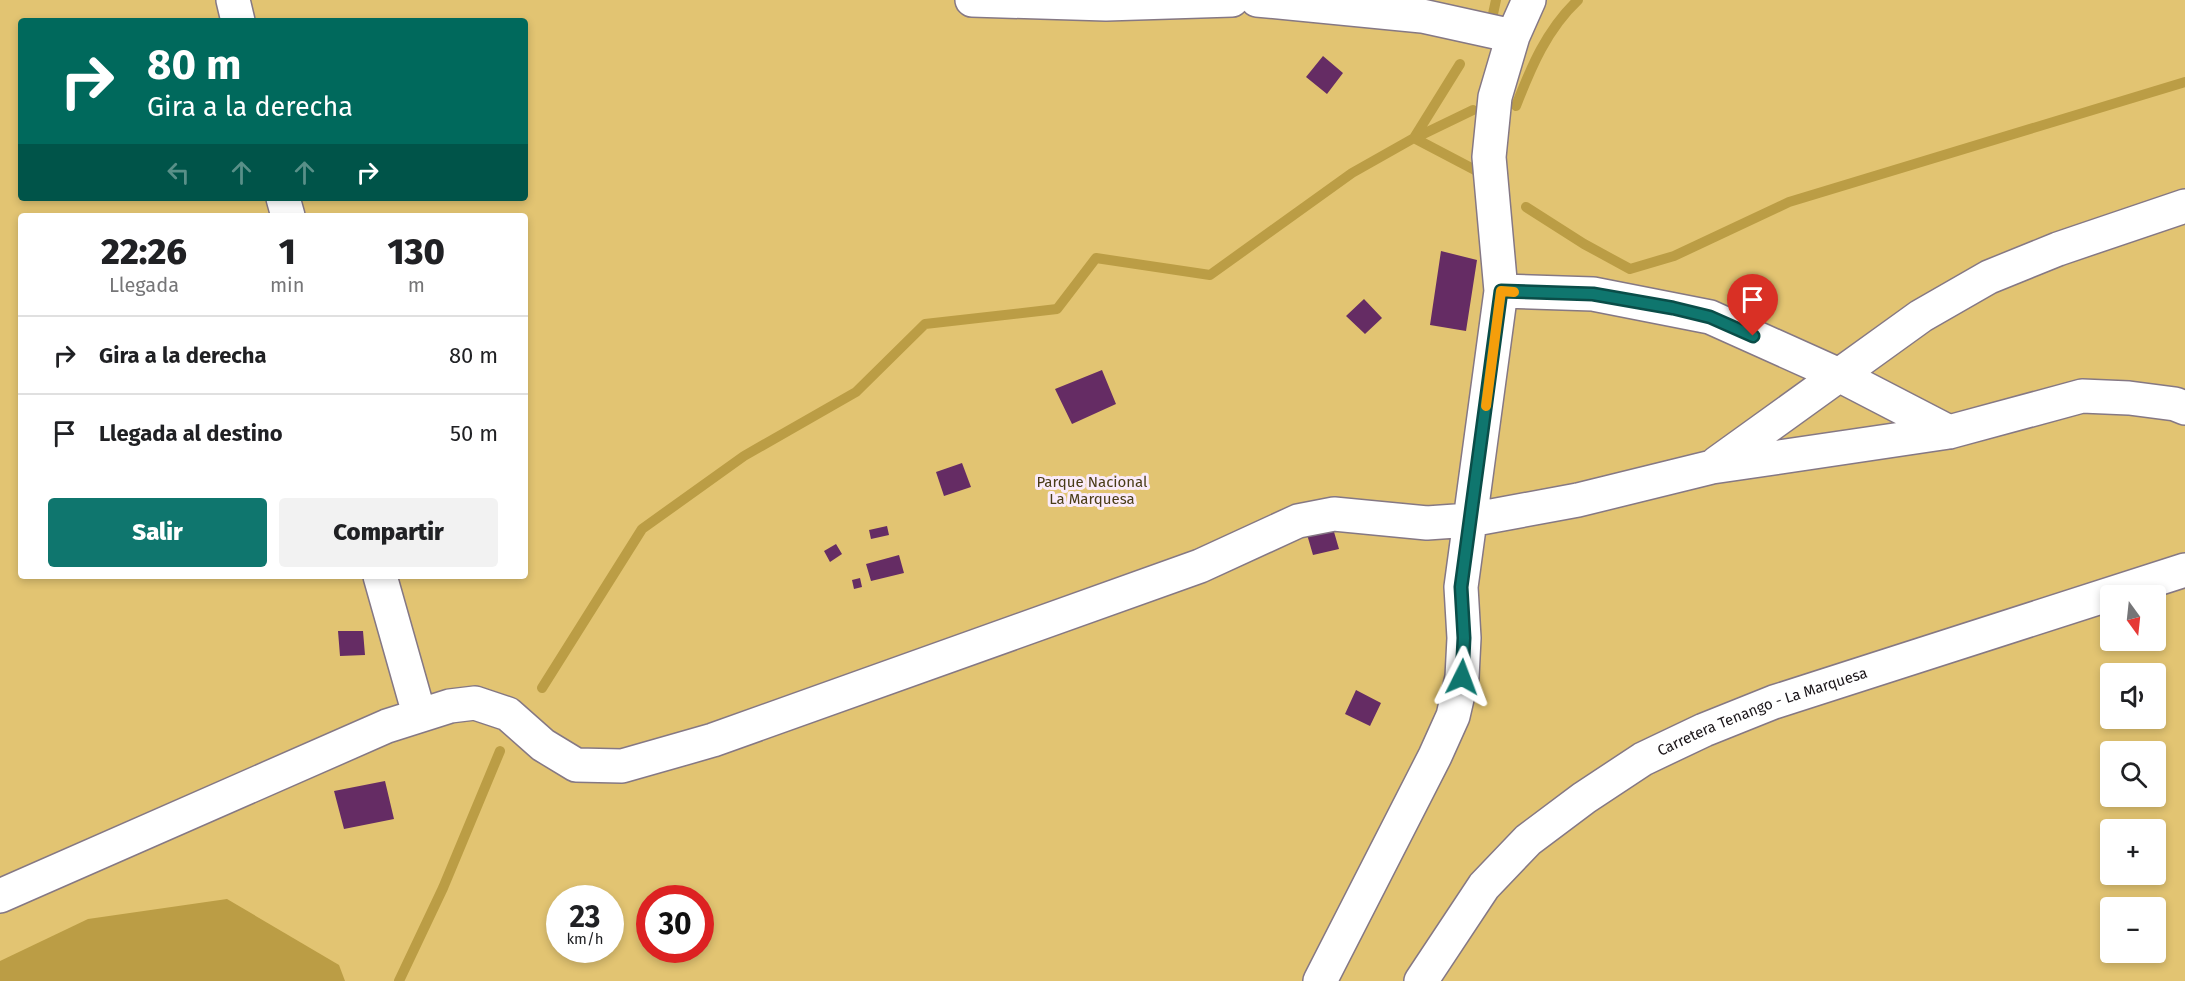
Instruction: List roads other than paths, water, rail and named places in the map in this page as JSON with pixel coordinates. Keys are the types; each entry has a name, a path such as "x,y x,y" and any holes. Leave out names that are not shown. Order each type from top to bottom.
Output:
{"street":[{"path":"233,0 237,18"},
{"path":"972,0 1107,4 1232,0"},
{"path":"1257,0 1422,16 1513,36"},
{"path":"1320,981 1453,716 1462,677 1464,638 1461,587 1501,291 1490,157 1495,97 1513,36 1529,0"},
{"path":"1712,467 1921,316 1989,278 2058,249 2185,206"},
{"path":"1501,291 1593,294 1701,314 1839,375 1949,432"},
{"path":"0,896 419,714 475,703 508,714 543,745 576,765 622,766 713,740 1200,566 1298,521 1334,514 1427,523 1470,520 1578,500 1712,467 1949,432 2082,396 2128,398 2175,404 2185,408"},
{"name":"Carretera Tenango - La Marquesa","path":"1421,981 1484,886 1528,840 1584,798 1643,759 1704,730 1774,702 2185,570"},
{"path":"381,579 419,714"}],"waterway":[{"path":"1493,14 1496,0"},
{"path":"1516,106 1534,63 1549,36 1557,23 1578,0"},
{"path":"542,688 642,529 744,456 856,392 925,324 1057,309 1096,258 1210,275 1352,173 1414,138 1460,64"},
{"path":"1526,207 1584,244 1630,269 1674,256 1789,202 2185,82"},
{"path":"1415,138 1473,110"},
{"path":"1414,138 1475,170"},
{"path":"399,981 443,888 500,751"}],"park label":[{"name":"Parque Nacional La Marquesa","path":"1092,490"}]}
